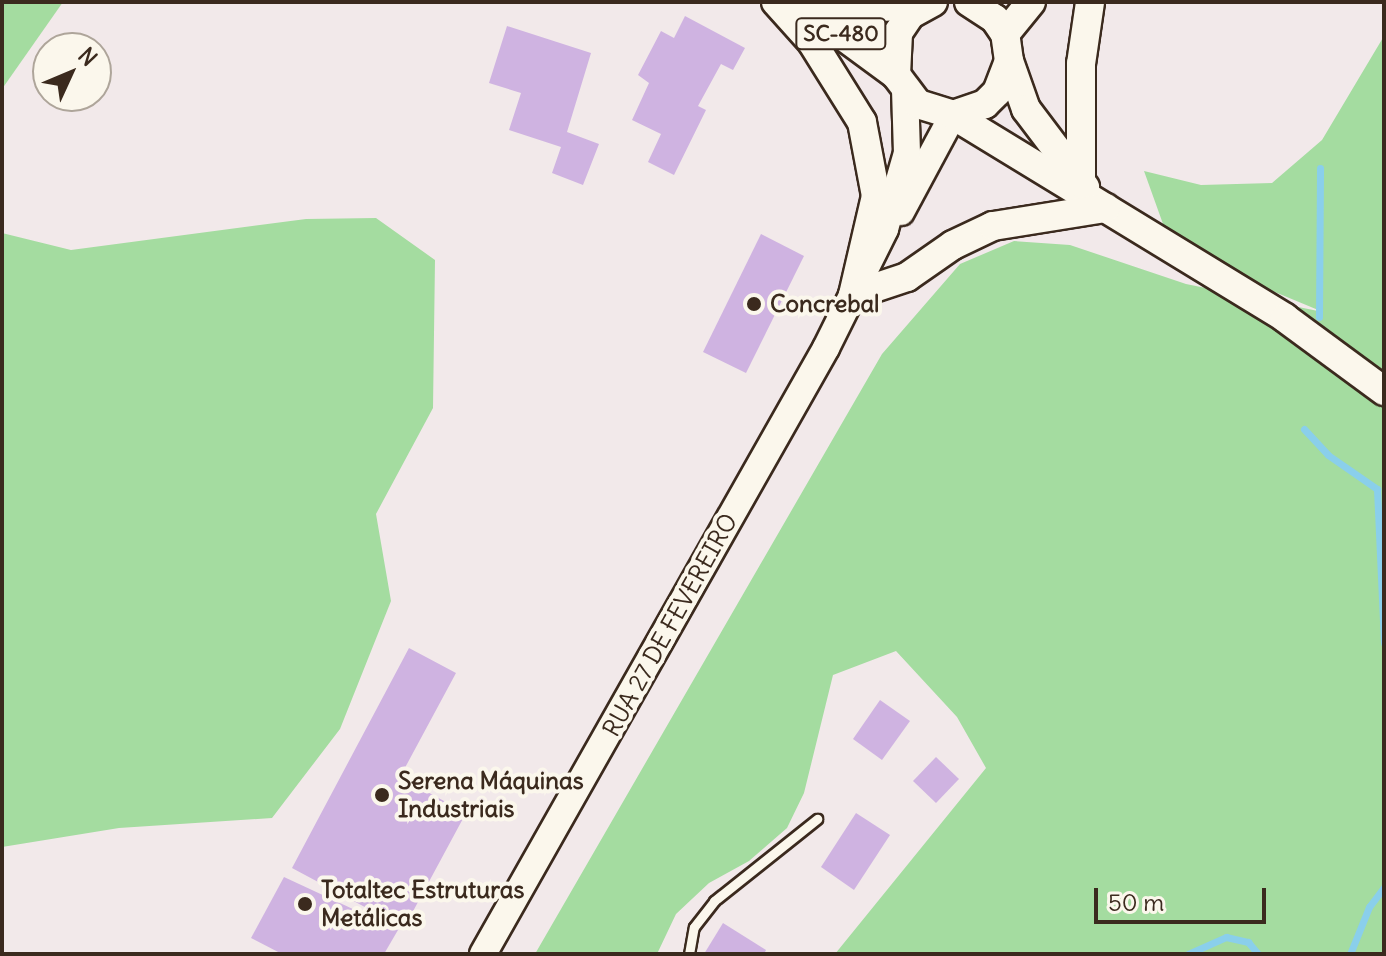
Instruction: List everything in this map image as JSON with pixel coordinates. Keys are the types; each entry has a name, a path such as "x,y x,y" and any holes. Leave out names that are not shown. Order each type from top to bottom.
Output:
{"main road":[{"name":"SC-480","path":"779,2 828,25 900,83"},
{"path":"779,2 812,42 862,122 876,196 853,295"},
{"name":"SC-480","path":"813,2 867,8 930,3"},
{"path":"969,2 995,19 1026,109 1081,183 1106,208"},
{"path":"953,115 985,104 997,92 1007,48 1031,2"},
{"path":"1081,183 1081,64 1090,2"},
{"path":"930,3 898,33 900,83 926,108 953,115 1285,318 1384,391"},
{"name":"RUA 27 DE FEVEREIRO","path":"853,295 885,229 907,153 900,83"},
{"name":"RUA 27 DE FEVEREIRO","path":"483,954 953,115"},
{"path":"853,295 907,277 953,245 993,226 1106,208"}],"lane":[{"path":"689,954 694,927 714,901 817,819"}],"green space":[{"path":"2,2 63,2 42,32 32,32 32,46 2,89"},
{"path":"1384,36 1384,954 835,954 986,768 957,717 896,651 833,675 804,793 787,828 749,861 709,883 676,914 657,954 535,954 882,354 960,264 1014,241 1070,245 1186,284 1323,312 1172,249 1144,171 1201,185 1272,183 1322,140"},
{"path":"376,218 435,260 433,408 376,514 391,601 340,729 272,818 119,828 2,847 2,233 71,250 306,219"}],"building":[{"path":"685,16 745,48 733,70 721,64 698,106 706,110 674,175 648,162 661,134 632,120 649,83 638,75 661,31 674,38"},
{"path":"507,26 591,53 567,132 599,144 583,185 552,173 561,147 509,130 521,93 489,83"},
{"name":"Concrebal","path":"761,234 804,256 746,373 703,352"},
{"name":"Serena Máquinas Industriais","path":"409,648 456,673 400,777 466,813 404,928 292,868"},
{"path":"880,700 910,721 882,760 853,739"},
{"path":"936,757 959,779 936,803 913,781"},
{"path":"856,813 890,835 854,890 821,867"},
{"name":"Totaltec Estruturas Metálicas","path":"284,877 398,930 384,954 282,954 251,938"},
{"path":"723,923 766,950 764,954 704,954"}],"waterway":[{"path":"1319,317 1320,168"},
{"path":"1304,429 1328,455 1377,489 1384,643"},
{"path":"1350,954 1369,907 1384,887"},
{"path":"1188,954 1226,937 1248,942 1258,954"}],"place":[{"name":"Concrebal","path":"754,304"},
{"name":"Serena Máquinas Industriais","path":"382,795"},
{"name":"Totaltec Estruturas Metálicas","path":"305,904"}]}
